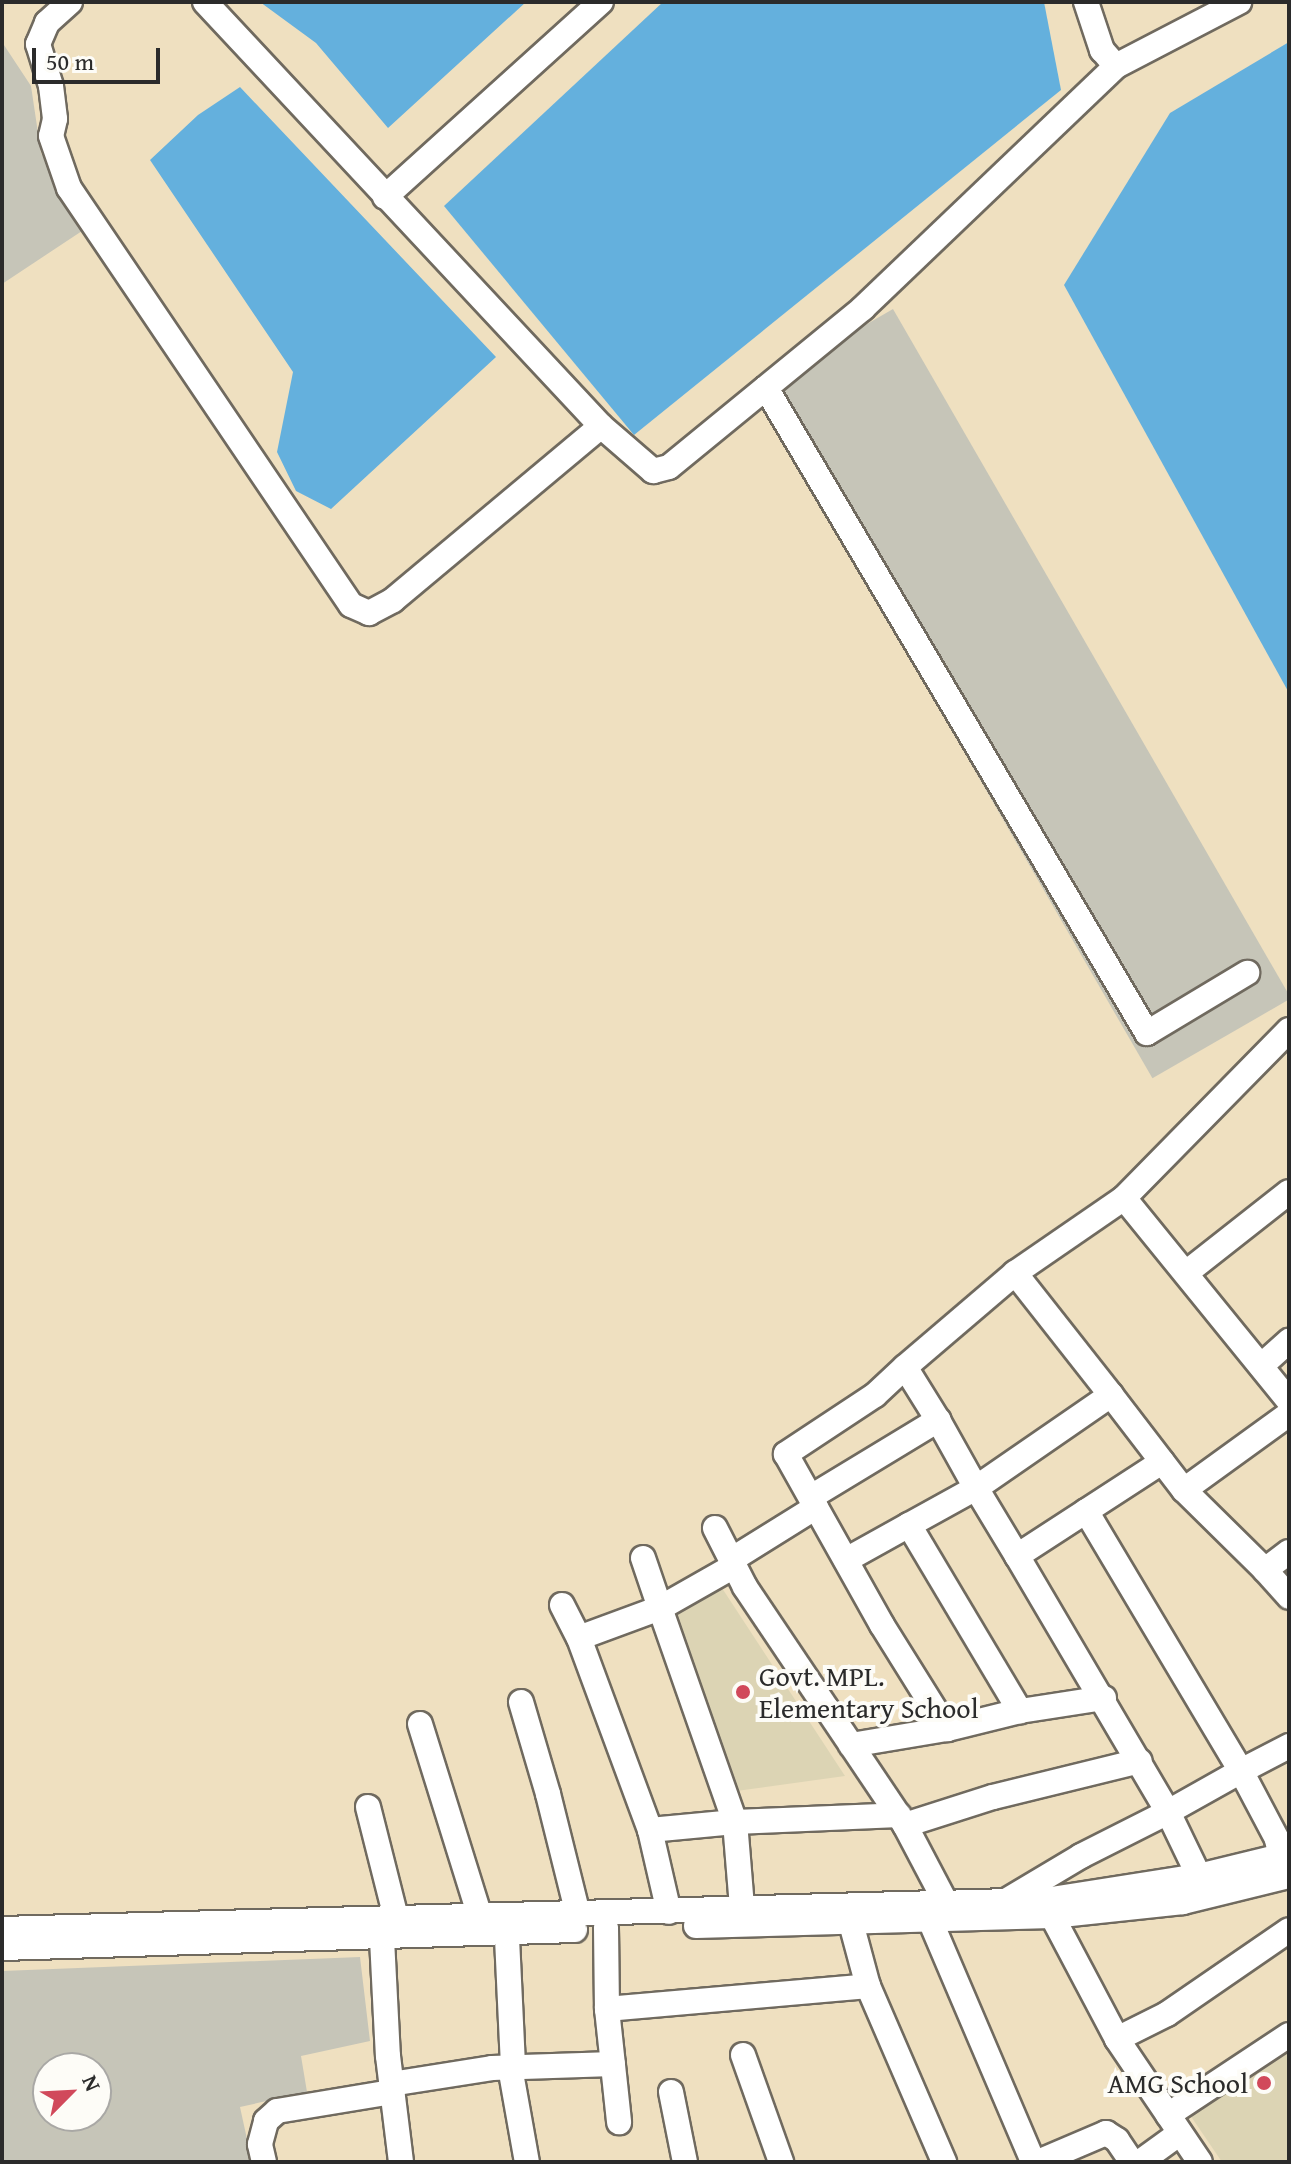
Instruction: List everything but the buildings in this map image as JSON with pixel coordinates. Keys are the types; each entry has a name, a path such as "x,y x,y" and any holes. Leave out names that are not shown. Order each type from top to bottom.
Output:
{"street":[{"path":"70,2 47,23 38,44 51,86 55,119 51,136 69,188 351,605 369,613 393,600 601,426"},
{"path":"205,2 601,426 653,471 669,467 863,308 1116,66 1239,2"},
{"path":"385,197 601,2"},
{"path":"1086,2 1102,50 1116,66"},
{"path":"766,388 1147,1033 1247,973"},
{"path":"947,1729 786,1454 875,1395 1015,1273 1124,1198 1289,1030"},
{"path":"1186,1273 1289,1192"},
{"path":"1124,1198 1289,1401"},
{"path":"1015,1273 1184,1490 1289,1597"},
{"path":"1261,1366 1289,1341"},
{"path":"905,1367 1104,1698 1168,1812 1199,1876"},
{"path":"846,1560 976,1488 1111,1395"},
{"path":"1184,1490 1289,1414"},
{"path":"579,1638 660,1608 733,1563 813,1502 938,1420"},
{"path":"1017,1556 1162,1462"},
{"path":"1086,1511 1241,1771 1277,1839 1286,1863"},
{"path":"909,1525 1020,1711"},
{"path":"715,1528 733,1563 902,1820 1036,2162 1106,2133 1117,2140 1132,2162"},
{"path":"1265,1570 1289,1552"},
{"path":"643,1558 735,1822 742,1908"},
{"path":"562,1605 579,1638 650,1830 669,1912"},
{"path":"851,1745 947,1729 1020,1711 1104,1698"},
{"path":"521,1702 578,1914"},
{"path":"420,1724 479,1914"},
{"path":"1009,1899 1081,1856 1289,1746"},
{"path":"650,1830 735,1822 902,1820 1140,1761"},
{"path":"368,1807 396,1918"},
{"path":"2,1929 479,1914 506,1924 606,1928 851,1923 1009,1899 1051,1908 1199,1876 1286,1863"},
{"path":"2,1948 382,1939 578,1914 742,1908 1051,1908 1183,1902 1286,1863"},
{"path":"1051,1908 1117,2039 1200,2162"},
{"path":"851,1923 868,1986 944,2162"},
{"path":"506,1924 513,2066 510,2067 527,2162"},
{"path":"606,1928 607,2009 619,2122"},
{"path":"1117,2039 1167,2014 1289,1930"},
{"path":"382,1939 391,2088 401,2162"},
{"path":"607,2009 868,1986"},
{"path":"1140,2162 1174,2124 1289,2035"},
{"path":"743,2055 781,2162"},
{"path":"264,2162 260,2144 266,2121 277,2111 513,2066 613,2064"},
{"path":"671,2092 685,2162"}],"shaded area":[{"path":"2,42 31,86 41,153 82,231 2,284"},
{"path":"893,309 1289,995 1289,1000 1152,1078 754,389"},
{"name":"Govt. MPL. Elementary School","path":"720,1585 845,1776 729,1792 667,1609"},
{"path":"360,1957 370,2041 301,2056 307,2092 240,2107 252,2162 2,2162 2,1971"},
{"name":"AMG School","path":"1289,2051 1289,2162 1222,2162 1190,2115"}],"water":[{"path":"260,2 526,2 388,128 316,43"},
{"path":"663,2 1044,2 1061,90 634,435 444,206"},
{"path":"1289,42 1289,693 1064,285 1170,113"},
{"path":"240,87 496,357 331,509 296,491 277,452 293,372 150,160 198,115"}],"place":[{"name":"Govt. MPL. Elementary School","path":"743,1692"},
{"name":"AMG School","path":"1264,2083"}]}
